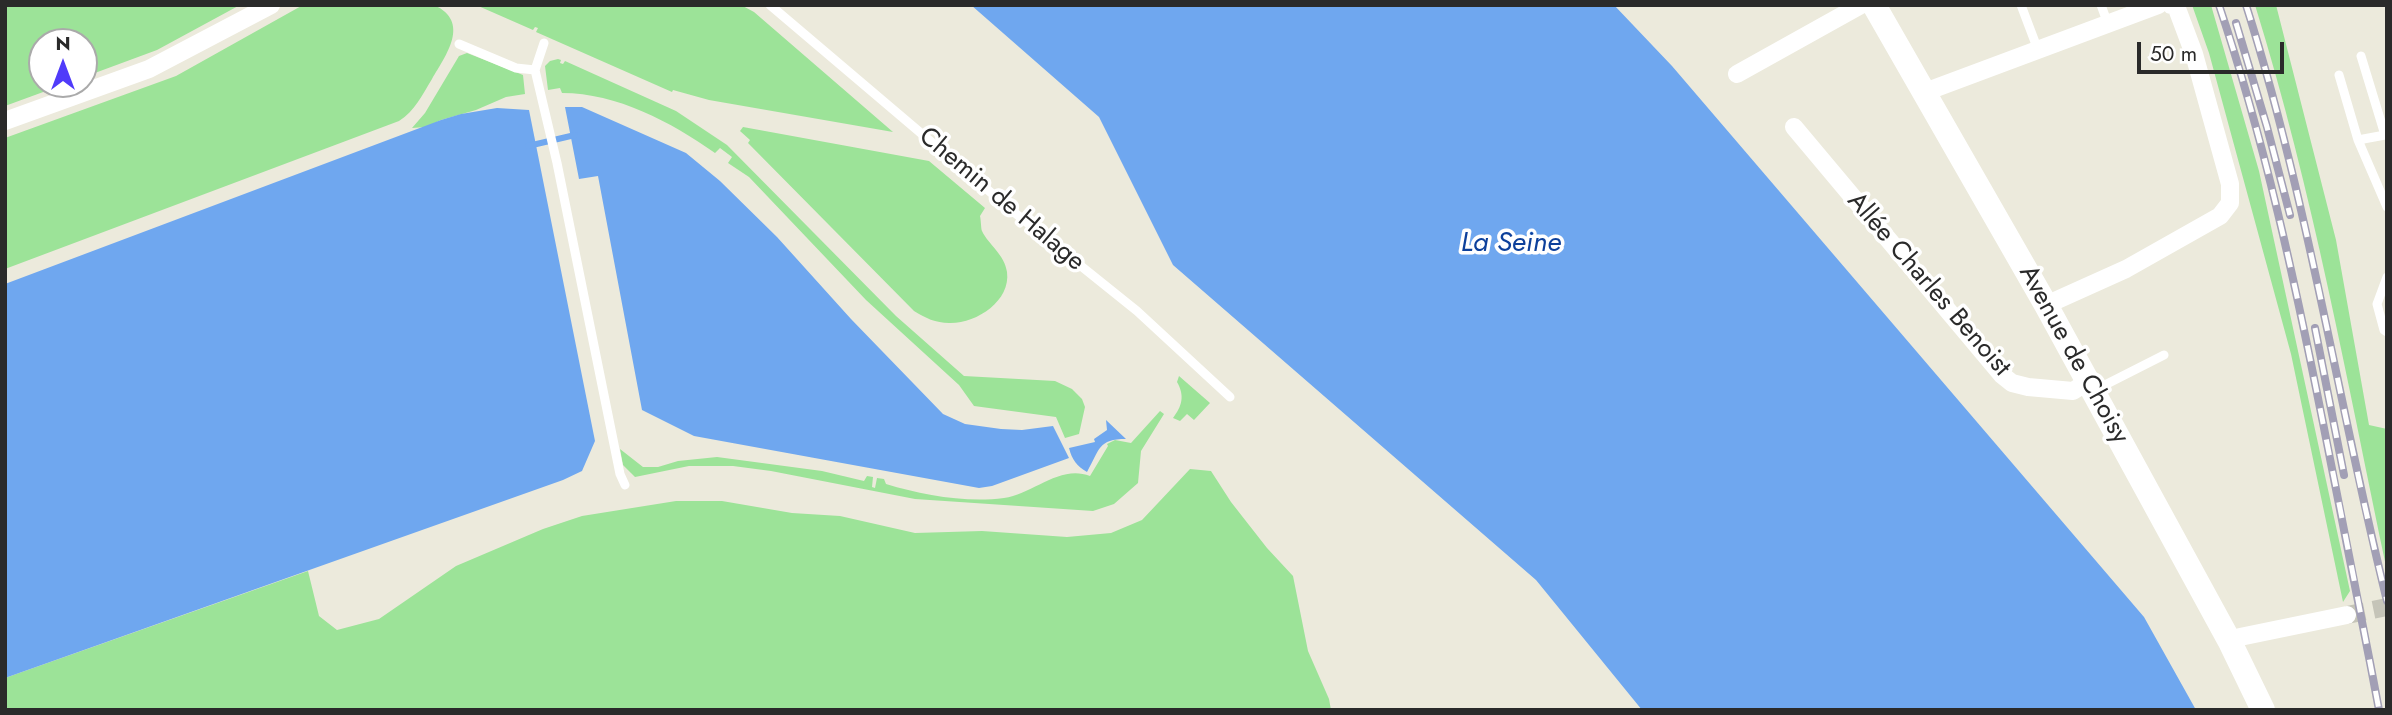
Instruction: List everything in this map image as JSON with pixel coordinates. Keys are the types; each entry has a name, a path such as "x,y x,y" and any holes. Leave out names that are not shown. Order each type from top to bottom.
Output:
{"main road":[{"name":"Avenue de Choisy","path":"1874,5 2046,305 2230,642 2263,710"}],"street":[{"path":"5,121 149,69 271,5"},
{"path":"1737,74 1861,5"},
{"path":"1925,92 2158,5"},
{"path":"2046,305 2126,269 2220,216 2230,204 2232,195 2194,54 2176,6 2171,5"},
{"name":"Allée Charles Benoist","path":"1794,127 2001,375 2012,383 2028,387 2073,391 2089,387"},
{"path":"2230,642 2240,637 2347,615"}],"lane":[{"name":"Chemin de Halage","path":"770,5 1004,204 1137,312 1230,397"},
{"path":"2021,5 2038,50"},
{"path":"2101,5 2108,24"},
{"path":"544,43 535,70 557,163 620,474 625,485"},
{"path":"459,44 516,68 535,70"},
{"path":"2357,140 2385,135 2361,56"},
{"path":"2339,75 2357,140 2387,207"},
{"path":"2387,277 2377,304 2384,330 2387,332"},
{"path":"2089,387 2164,355"}],"green space":[{"path":"5,5 240,5 157,50 98,72 98,28 28,28 28,98 5,106"},
{"path":"303,5 434,5 451,20 452,39 449,50 421,97 399,121 5,269 5,138 176,76"},
{"path":"476,5 741,5 754,12 893,132 709,100 673,90 672,92 536,32 538,28 533,30"},
{"path":"2192,5 2211,5 2259,171 2350,591 2343,602 2291,354 2209,53"},
{"path":"2255,5 2276,5 2336,240 2369,425 2387,429 2387,571 2312,216"},
{"path":"467,53 523,75 525,94 506,97 426,127 412,128 425,113 459,56"},
{"path":"561,60 560,63 565,61 676,111 727,145 896,316 964,376 1055,381 1072,389 1082,399 1085,407 1079,434 1065,438 1056,417 974,406 959,385 866,300 749,177 728,163 732,157 720,148 715,153 643,111 603,98 562,93 560,88 548,90 545,66"},
{"path":"743,127 929,161 985,208 980,216 982,230 1000,255 1007,272 1007,283 998,301 980,315 959,322 935,321 914,311 748,143 750,140 740,131"},
{"path":"1179,376 1210,403 1194,420 1187,414 1180,421 1173,418 1181,401 1177,382"},
{"path":"1160,411 1164,414 1141,451 1138,483 1114,504 1093,511 915,499 733,466 689,466 635,477 623,465 620,449 643,467 717,457 822,471 864,481 867,476 873,477 872,487 875,488 877,478 884,479 886,484 929,495 959,499 1004,498 1068,474 1090,476 1107,444 1115,440 1131,443"},
{"path":"1190,469 1211,471 1231,502 1293,576 1308,651 1329,699 1331,710 5,710 5,678 308,571 319,616 337,630 379,619 456,566 543,529 582,516 676,501 722,501 792,513 840,516 915,533 982,531 1067,537 1111,533 1142,520"}],"water":[{"name":"La Seine","path":"971,5 1614,5 1672,66 2144,617 2196,710 1642,710 1536,580 1173,265 1099,117"},
{"path":"565,107 582,107 686,153 720,181 777,237 851,319 943,414 965,424 1001,429 1022,430 1053,426 1069,458 992,486 979,488 694,436 642,410 598,176 579,179"},
{"path":"497,108 529,110 595,441 582,471 5,678 5,284 441,120"},
{"path":"1106,420 1126,439 1105,443 1087,472 1075,462 1069,448 1095,442 1094,439 1107,430"}],"waterway":[{"path":"528,146 575,135"}],"tunnel":[{"path":"2347,615 2387,607"}],"railway":[{"path":"2219,5 2251,108 2290,265 2379,710"},
{"path":"2246,5 2268,78 2305,227 2387,601"},
{"path":"2236,23 2290,215"},
{"path":"2315,328 2344,475"}]}
